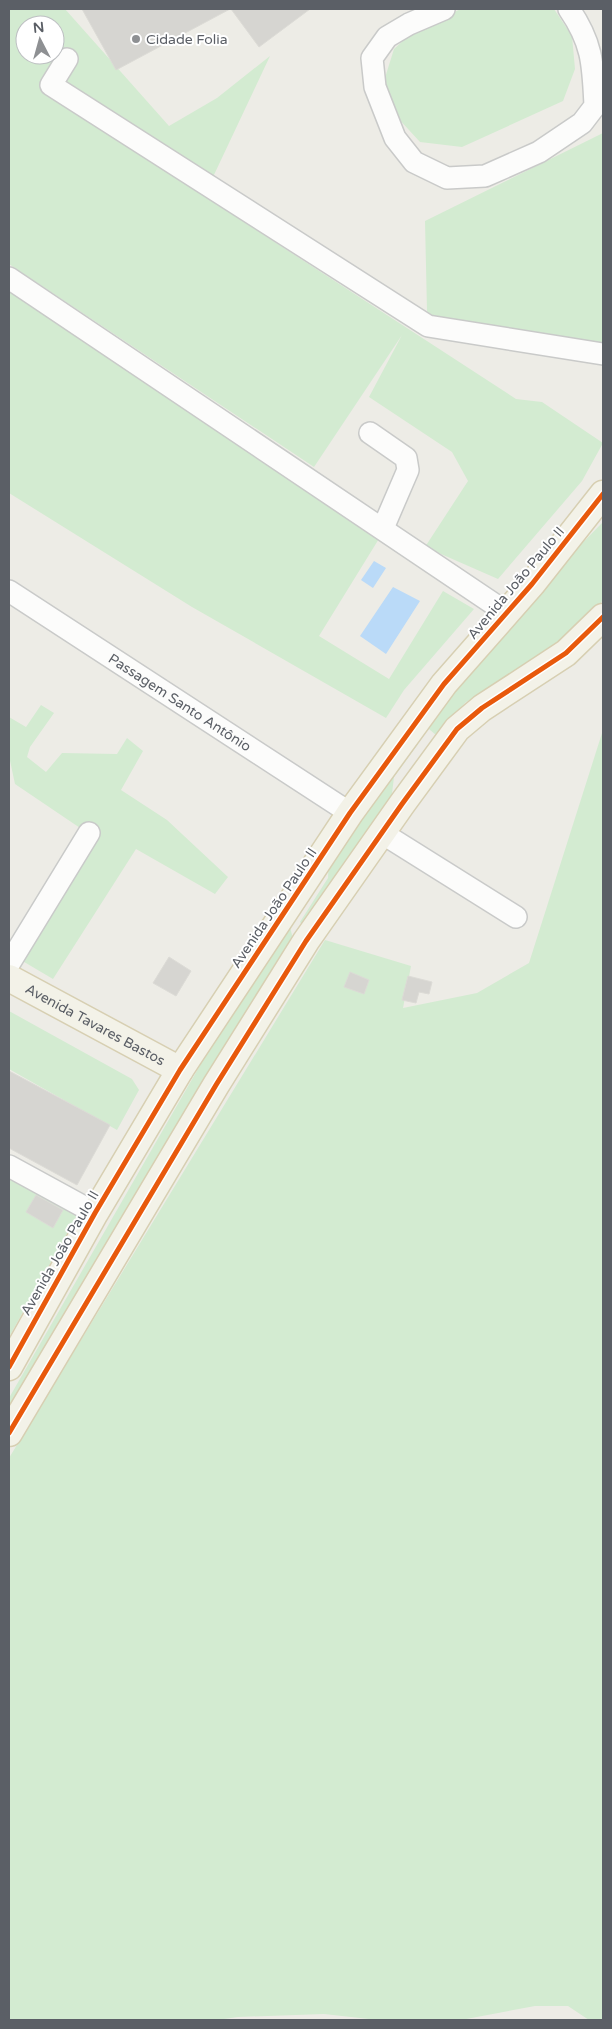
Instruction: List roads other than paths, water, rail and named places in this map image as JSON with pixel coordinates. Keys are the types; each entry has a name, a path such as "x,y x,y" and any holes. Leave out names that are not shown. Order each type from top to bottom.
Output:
{"main road":[{"name":"Avenida João Paulo II","path":"9,1367 180,1070 350,813 444,684 507,613 603,494"},
{"path":"9,1433 216,1085 306,941 402,804 457,729 482,708 566,653 603,617"},
{"path":"402,804 398,800 397,789 424,746 421,735 411,729"},
{"path":"306,941 295,935 292,925 320,881 316,866"},
{"name":"Avenida Tavares Bastos","path":"9,978 180,1070"}],"street":[{"path":"444,9 410,24 387,37 372,58 375,87 395,138 414,162 447,178 485,176 539,152 582,123 599,106 592,57 582,28 569,9"},
{"path":"67,59 51,85 428,326 603,354"},
{"path":"9,278 507,613"},
{"path":"370,433 406,458 408,470 383,528"},
{"name":"Passagem Santo Antônio","path":"9,591 350,813"},
{"path":"9,964 89,833"},
{"path":"382,833 516,918"},
{"path":"9,1166 96,1213"}],"water":[{"path":"374,561 386,568 373,588 361,580"},
{"path":"393,587 420,601 386,654 360,636"}],"place":[{"name":"Cidade Folia","path":"136,39"}]}
